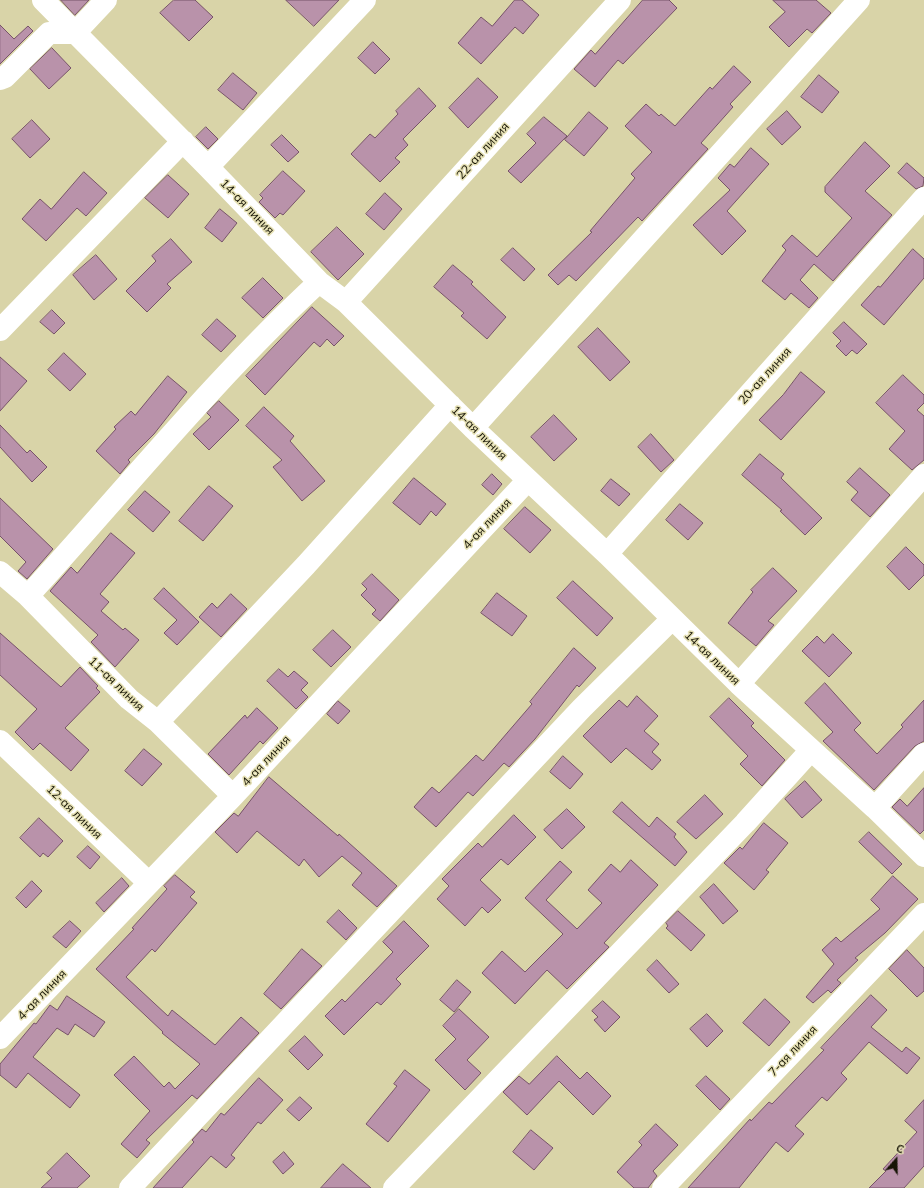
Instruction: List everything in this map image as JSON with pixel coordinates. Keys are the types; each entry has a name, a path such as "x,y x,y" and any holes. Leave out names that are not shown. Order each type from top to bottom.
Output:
{"street":[{"name":"14-ая линия","path":"43,0 183,141 319,282 346,302 472,428 606,554 739,684 875,808 924,856"},
{"path":"0,79 5,77 49,33 75,33 106,0"},
{"path":"208,167 365,0"},
{"name":"22-ая линия","path":"346,302 620,0"},
{"path":"472,428 859,0"},
{"path":"0,330 183,141"},
{"name":"20-ая линия","path":"606,554 924,198"},
{"path":"28,596 194,410 281,317 319,282"},
{"path":"158,722 306,565 450,406"},
{"path":"739,684 924,475"},
{"name":"4-ая линия","path":"0,1038 233,796 528,480"},
{"name":"11-ая линия","path":"0,572 28,596 129,699 158,722 233,796"},
{"path":"130,1188 582,708 672,619"},
{"name":"12-ая линия","path":"0,741 149,883"},
{"path":"394,1188 745,823 811,750"},
{"path":"875,808 924,754"},
{"name":"7-ая линия","path":"663,1188 924,914"}],"building":[{"path":"61,0 89,0 75,15"},
{"path":"174,0 195,0 213,17 189,41 160,13"},
{"path":"286,0 339,0 314,26"},
{"path":"515,0 522,0 539,15 523,34 515,27 481,64 458,43 481,17 492,26"},
{"path":"643,0 669,0 677,8 623,64 618,60 595,87 574,69 591,50 595,54"},
{"path":"773,0 816,0 831,13 812,33 807,29 789,47 769,27 785,12"},
{"path":"0,25 14,39 28,26 33,31 0,64"},
{"path":"373,42 390,59 375,74 358,58"},
{"path":"52,48 71,68 49,89 30,69"},
{"path":"734,66 751,82 730,104 733,107 701,143 708,149 642,221 638,217 576,281 569,275 558,285 548,275 592,232 590,231 635,178 631,174 652,152 625,126 646,104 659,116 661,114 675,126 710,87 712,89"},
{"path":"233,73 257,93 243,110 218,90"},
{"path":"819,75 839,92 822,113 801,97"},
{"path":"478,78 498,97 468,128 449,108"},
{"path":"419,88 436,106 403,139 408,145 395,158 400,162 380,182 351,154 370,134 375,138 398,114 396,111"},
{"path":"787,111 801,127 782,145 767,129"},
{"path":"589,112 608,128 584,156 565,140"},
{"path":"544,117 567,136 521,183 508,171 536,143 527,134"},
{"path":"32,120 50,139 30,158 12,139"},
{"path":"206,127 218,139 208,149 196,137"},
{"path":"282,135 299,152 288,162 271,145"},
{"path":"865,142 890,166 865,191 892,215 833,281 814,264 800,280 818,298 809,308 791,293 785,300 762,281 786,250 782,246 792,235 817,257 852,218 825,192 825,187"},
{"path":"751,148 769,164 727,211 746,231 722,255 693,225 730,190 718,178 730,164 734,167"},
{"path":"907,163 924,178 923,186 916,189 898,173"},
{"path":"283,171 305,191 283,215 280,213 275,218 259,202 263,198 260,195"},
{"path":"84,172 107,193 86,216 77,208 46,241 22,219 40,199 51,209"},
{"path":"168,175 189,194 168,218 145,198"},
{"path":"385,193 402,209 384,230 366,214"},
{"path":"220,209 237,223 222,242 205,228"},
{"path":"337,227 364,254 338,280 311,252"},
{"path":"171,239 192,262 167,284 171,288 147,312 126,291 156,261 152,256"},
{"path":"513,248 535,269 524,281 501,260"},
{"path":"913,249 924,259 924,278 884,325 861,305 878,286 880,287"},
{"path":"96,255 117,279 94,300 73,275"},
{"path":"453,265 473,282 471,284 506,317 487,339 461,316 464,313 434,287"},
{"path":"263,278 283,298 263,318 242,298"},
{"path":"312,307 344,336 334,346 327,339 320,347 314,342 265,395 246,376"},
{"path":"52,310 65,323 54,334 40,322"},
{"path":"217,319 236,336 221,352 202,335"},
{"path":"844,322 867,344 857,354 852,350 846,356 836,346 841,341 833,333"},
{"path":"598,328 630,362 610,381 578,347"},
{"path":"64,353 86,374 70,391 48,370"},
{"path":"0,357 27,381 0,411"},
{"path":"801,372 825,392 781,440 759,420 783,395"},
{"path":"903,375 924,395 924,403 917,410 924,416 924,460 912,470 889,449 905,431 876,403"},
{"path":"168,376 187,392 154,434 128,460 130,462 120,474 96,451 116,429 114,427 131,411 135,415"},
{"path":"219,401 239,420 209,450 193,434 211,417 207,413"},
{"path":"264,407 294,436 290,441 325,481 302,501 273,467 282,460 246,426"},
{"path":"554,415 577,439 554,461 531,437"},
{"path":"0,425 27,453 30,450 47,467 32,482 0,447"},
{"path":"651,434 674,460 661,472 638,447"},
{"path":"760,454 784,474 781,478 822,518 805,535 780,511 782,510 742,475"},
{"path":"860,468 890,495 870,517 851,500 858,492 847,482"},
{"path":"492,474 502,484 493,495 482,485"},
{"path":"414,478 446,504 436,516 431,511 420,525 393,503"},
{"path":"611,479 630,494 619,506 601,491"},
{"path":"209,486 233,506 203,541 179,521"},
{"path":"145,491 170,512 153,532 128,510"},
{"path":"0,498 53,549 27,579 18,571 26,562 0,536"},
{"path":"680,504 703,523 688,540 666,520"},
{"path":"525,507 551,530 530,553 504,529"},
{"path":"111,533 135,553 100,594 109,602 101,611 123,630 125,628 139,640 115,667 91,642 98,635 50,591 71,567 77,573"},
{"path":"906,547 924,565 924,575 909,590 887,567"},
{"path":"773,568 797,591 768,621 774,625 756,646 728,623 753,592 751,590"},
{"path":"372,574 399,600 380,621 372,614 376,610 361,595 367,589 362,584"},
{"path":"573,581 613,618 597,636 557,598"},
{"path":"164,588 199,622 177,645 164,633 177,620 154,599"},
{"path":"497,593 527,616 512,636 481,613"},
{"path":"231,594 247,609 221,637 199,617 212,603 217,608"},
{"path":"333,630 351,647 331,667 313,650"},
{"path":"0,633 61,687 80,667 98,686 96,688 100,692 65,728 89,750 71,771 40,743 33,750 15,732 37,709 0,675"},
{"path":"833,634 852,653 829,677 802,651 817,636 824,643"},
{"path":"574,648 596,668 579,687 577,685 535,739 509,767 504,763 473,796 468,792 436,827 414,807 432,787 439,793 476,755 483,761 532,704 530,702"},
{"path":"279,669 288,677 294,671 308,683 301,690 308,697 296,709 267,681"},
{"path":"825,683 861,723 854,730 877,754 903,727 901,725 924,700 924,741 915,746 874,790 823,741 833,732 805,703"},
{"path":"637,696 658,716 644,731 659,744 652,752 661,760 652,770 626,748 611,763 583,736 619,700 627,707"},
{"path":"729,698 754,723 751,726 785,760 762,786 740,764 748,756 710,717"},
{"path":"338,701 350,711 338,724 327,714"},
{"path":"257,708 278,728 263,744 260,741 229,775 208,754 245,715 247,718"},
{"path":"144,749 162,764 142,786 125,771"},
{"path":"563,756 583,774 570,789 550,772"},
{"path":"269,777 338,836 339,834 397,886 377,907 352,885 362,873 342,856 319,877 304,859 299,866 257,831 237,853 215,832 234,813 238,816"},
{"path":"805,781 822,800 802,818 785,799"},
{"path":"924,788 924,830 920,834 892,807 900,799 907,806"},
{"path":"705,795 723,814 696,839 677,822"},
{"path":"622,802 649,827 657,817 676,834 674,837 687,852 675,866 613,812"},
{"path":"567,809 585,827 562,849 544,830"},
{"path":"514,815 536,837 508,865 501,859 480,880 501,900 488,913 482,907 465,926 437,899 449,886 442,879 478,843 482,847"},
{"path":"39,818 63,841 48,857 43,853 40,857 20,838"},
{"path":"764,823 788,843 766,870 769,872 754,890 724,863 740,847 742,849"},
{"path":"869,832 902,864 892,874 859,842"},
{"path":"88,846 100,857 90,869 77,857"},
{"path":"631,860 658,885 604,943 609,947 567,989 547,970 515,1004 482,973 502,951 525,972 563,934 525,898 560,861 572,872 546,900 577,929 602,903 588,890 611,864 620,872"},
{"path":"175,875 195,892 190,897 197,903 155,952 152,949 126,977 168,1016 172,1010 215,1045 241,1017 259,1033 197,1099 192,1095 146,1140 150,1143 137,1158 121,1144 150,1111 114,1075 134,1056 164,1087 169,1082 175,1089 200,1064 162,1033 163,1032 96,969 134,929 132,928 167,889 164,886"},
{"path":"893,876 918,899 885,933 855,958 858,960 837,980 841,983 831,993 828,990 813,1003 806,997 834,964 822,950 836,937 841,942 880,909 871,900"},
{"path":"122,878 129,886 104,912 96,903"},
{"path":"32,881 42,891 26,908 16,898"},
{"path":"714,884 738,911 723,924 700,897"},
{"path":"339,910 357,928 346,940 327,922"},
{"path":"678,911 705,935 691,951 666,928 668,926 666,923"},
{"path":"70,921 81,931 66,948 53,937"},
{"path":"404,921 429,946 396,979 401,984 381,1005 377,1002 344,1035 325,1016 342,999 345,1002 393,952 383,942"},
{"path":"302,949 322,966 281,1009 264,994"},
{"path":"907,950 924,968 924,991 917,997 889,969"},
{"path":"657,960 679,984 669,993 647,970"},
{"path":"457,980 471,992 454,1012 440,1000"},
{"path":"871,995 887,1010 871,1027 902,1052 906,1047 920,1058 907,1074 869,1042 841,1073 847,1079 827,1101 822,1097 795,1126 804,1134 788,1152 776,1142 739,1188 688,1188 750,1119 751,1121 769,1102 772,1104 824,1050 821,1048"},
{"path":"67,996 105,1022 94,1037 75,1024 68,1035 57,1028 33,1057 80,1095 70,1108 28,1073 16,1088 0,1075 0,1064 34,1023 36,1024 50,1005 57,1010"},
{"path":"765,999 790,1022 769,1046 743,1023"},
{"path":"603,1001 620,1017 605,1032 594,1020 598,1017 592,1011"},
{"path":"459,1009 489,1037 467,1060 481,1073 465,1090 435,1060 456,1039 443,1026"},
{"path":"707,1014 723,1031 707,1047 690,1029"},
{"path":"305,1036 323,1055 308,1070 289,1051"},
{"path":"557,1056 580,1079 587,1072 611,1096 593,1115 559,1081 527,1115 503,1092 519,1076 529,1084"},
{"path":"405,1070 430,1090 388,1142 366,1124 397,1086 394,1084"},
{"path":"706,1076 730,1099 720,1110 696,1086"},
{"path":"259,1078 283,1100 261,1124 258,1122 231,1155 235,1158 226,1168 211,1156 182,1188 153,1188 194,1142 192,1140 202,1129 206,1132 221,1113 224,1115"},
{"path":"300,1097 312,1108 299,1121 287,1110"},
{"path":"924,1100 924,1166 904,1188 869,1188 886,1171 883,1169 917,1132 905,1121"},
{"path":"656,1124 678,1145 653,1171 657,1176 648,1188 634,1188 617,1172 642,1145 639,1142"},
{"path":"531,1130 553,1148 534,1170 513,1152"},
{"path":"284,1152 294,1164 283,1174 273,1162"},
{"path":"67,1153 90,1176 77,1188 41,1188 52,1178 47,1173"},
{"path":"343,1164 371,1188 321,1188"}]}
